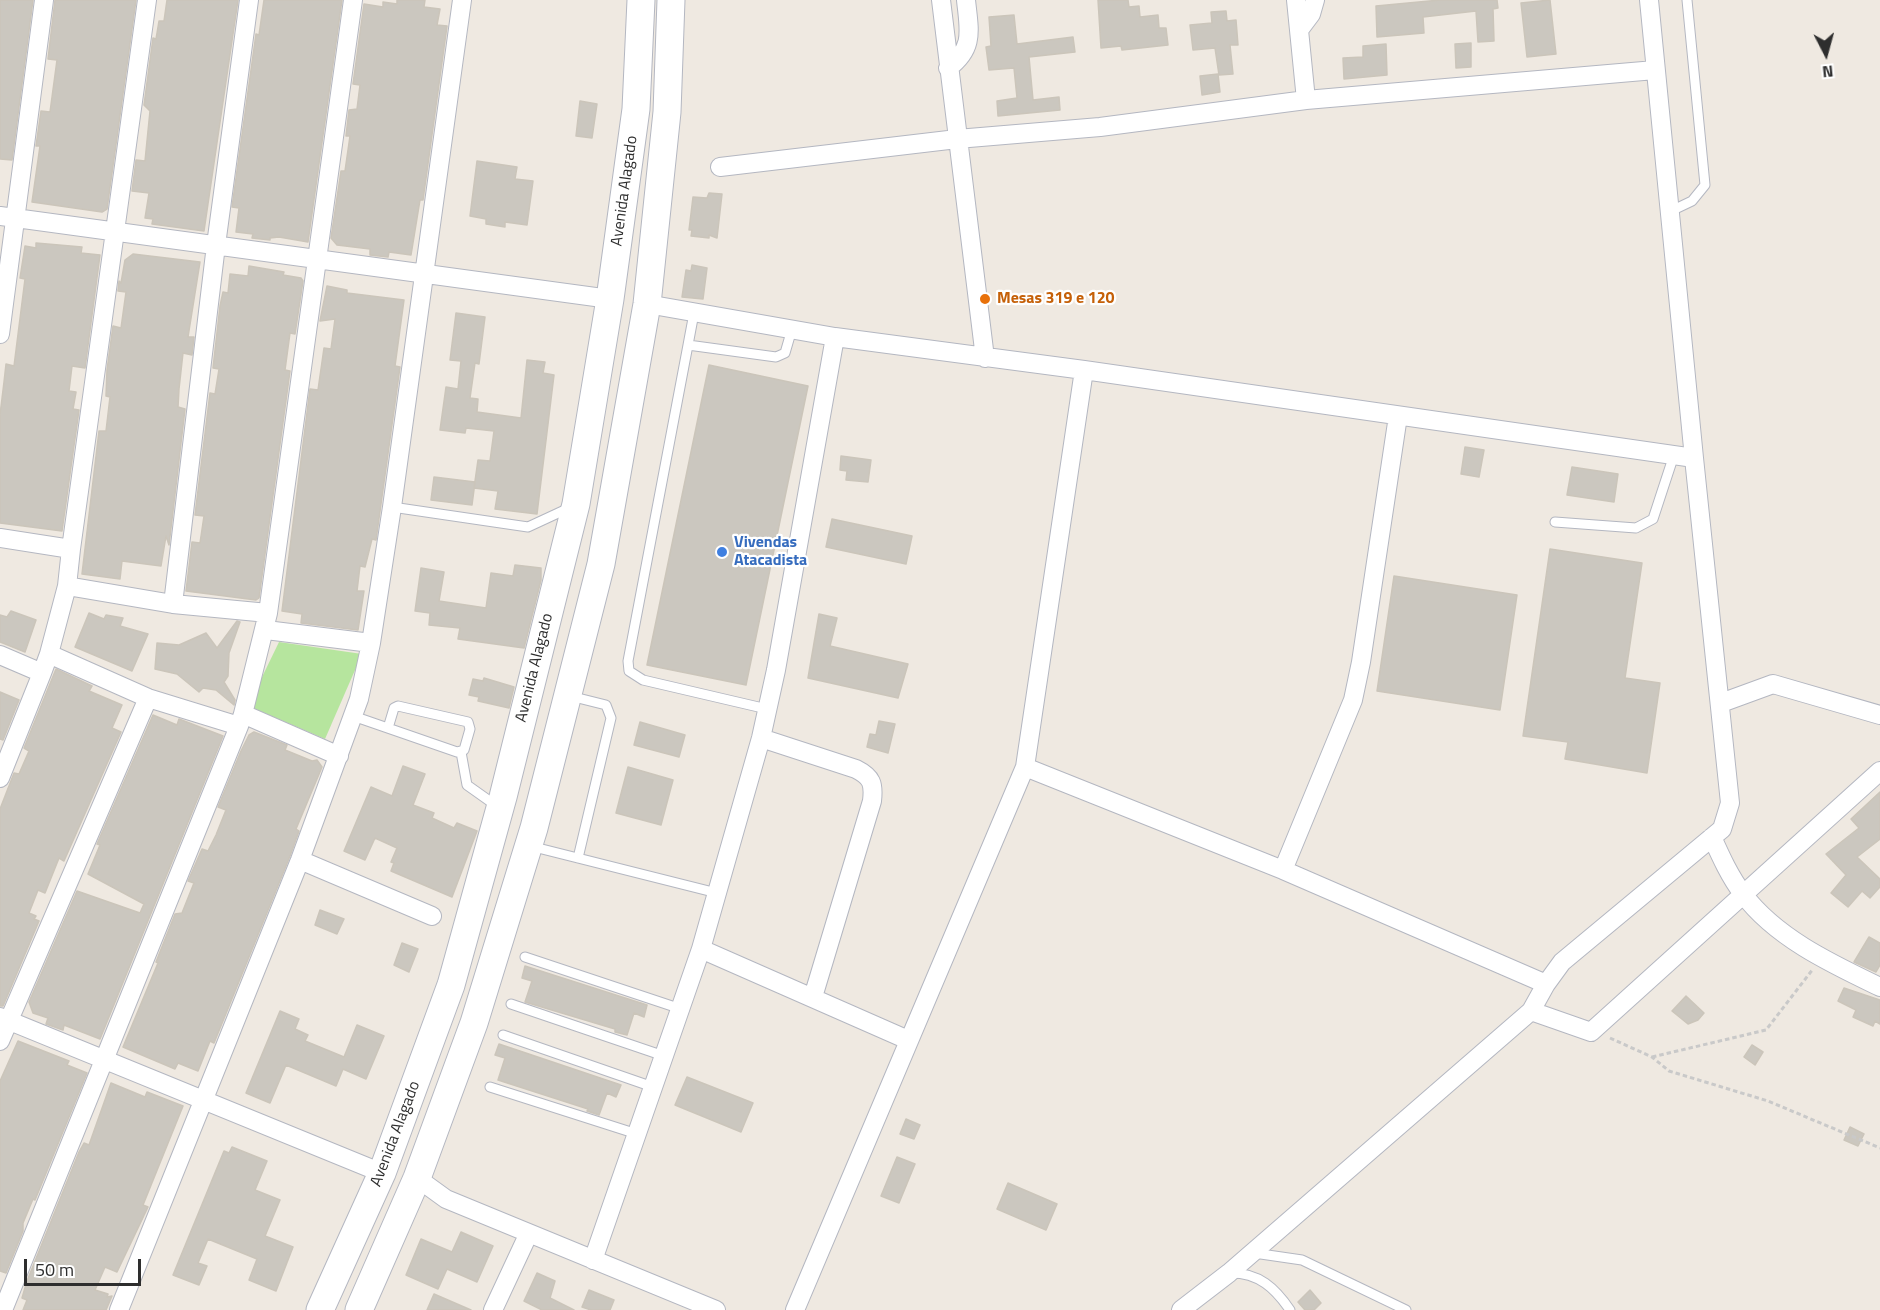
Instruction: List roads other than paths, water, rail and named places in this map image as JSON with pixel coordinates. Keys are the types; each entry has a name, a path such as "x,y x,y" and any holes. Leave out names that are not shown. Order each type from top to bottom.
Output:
{"main road":[{"name":"Avenida Alagado","path":"320,1310 382,1173 451,985 500,808 576,504 610,299 635,98 641,0"},
{"name":"Avenida Alagado","path":"359,1310 412,1188 474,1023 528,845 601,564 648,304 667,100 671,0"},
{"path":"635,98 667,100"}],"street":[{"path":"0,334 8,217 44,0"},
{"path":"0,778 49,654 67,586 147,0"},
{"path":"173,604 216,245 249,0"},
{"path":"3,1310 241,720 267,621 353,0"},
{"path":"119,1310 300,860 353,716 371,643 392,507 462,0"},
{"path":"941,0 985,358"},
{"path":"948,68 961,58 968,46 966,0"},
{"path":"1296,0 1306,100"},
{"path":"1299,30 1311,14 1315,0"},
{"path":"1181,1310 1229,1273 1531,1011 1546,984 1562,963 1722,829 1730,803 1649,0"},
{"path":"720,167 957,139 1100,127 1306,100 1655,70"},
{"path":"8,217 610,299"},
{"path":"648,304 835,337 1084,370 1694,458"},
{"path":"593,1260 701,949 761,738 835,337"},
{"path":"795,1310 1025,767 1084,370"},
{"path":"1283,870 1353,700 1361,662 1398,416"},
{"path":"0,538 71,549"},
{"path":"67,586 267,621 371,643"},
{"path":"49,654 148,698 241,720 339,756"},
{"path":"0,655 42,673"},
{"path":"1721,703 1773,684 1880,715"},
{"path":"0,1041 4,1019 148,698"},
{"path":"761,738 856,769 868,775 873,786 872,801 813,997"},
{"path":"1025,767 1283,870 1546,984"},
{"path":"1531,1011 1591,1032 1880,771"},
{"path":"1712,837 1744,896 1779,929 1822,958 1880,987"},
{"path":"300,860 432,916"},
{"path":"701,949 908,1040"},
{"path":"4,1019 382,1173"},
{"path":"412,1188 446,1199 528,1235 716,1310"},
{"path":"493,1310 528,1235"}],"lane":[{"path":"1671,211 1692,201 1705,185 1687,0"},
{"path":"694,313 628,662 629,671 643,680 767,709"},
{"path":"688,345 776,357 785,353 792,329"},
{"path":"1556,522 1636,528 1645,526 1653,519 1674,455"},
{"path":"392,507 528,527 576,504"},
{"path":"568,696 606,705 611,718 578,858"},
{"path":"388,728 394,708 398,706 468,722 470,729 461,752 467,785 500,808"},
{"path":"353,716 461,752"},
{"path":"528,845 717,893"},
{"path":"525,957 681,1009"},
{"path":"511,1004 664,1056"},
{"path":"503,1035 653,1087"},
{"path":"490,1087 637,1134"},
{"path":"1251,1253 1302,1260 1406,1310"},
{"path":"1229,1273 1243,1273 1266,1282 1290,1310"}],"place":[{"name":"Mesas 319 e 120","path":"985,299"},
{"name":"Vivendas Atacadista","path":"722,552"}]}
